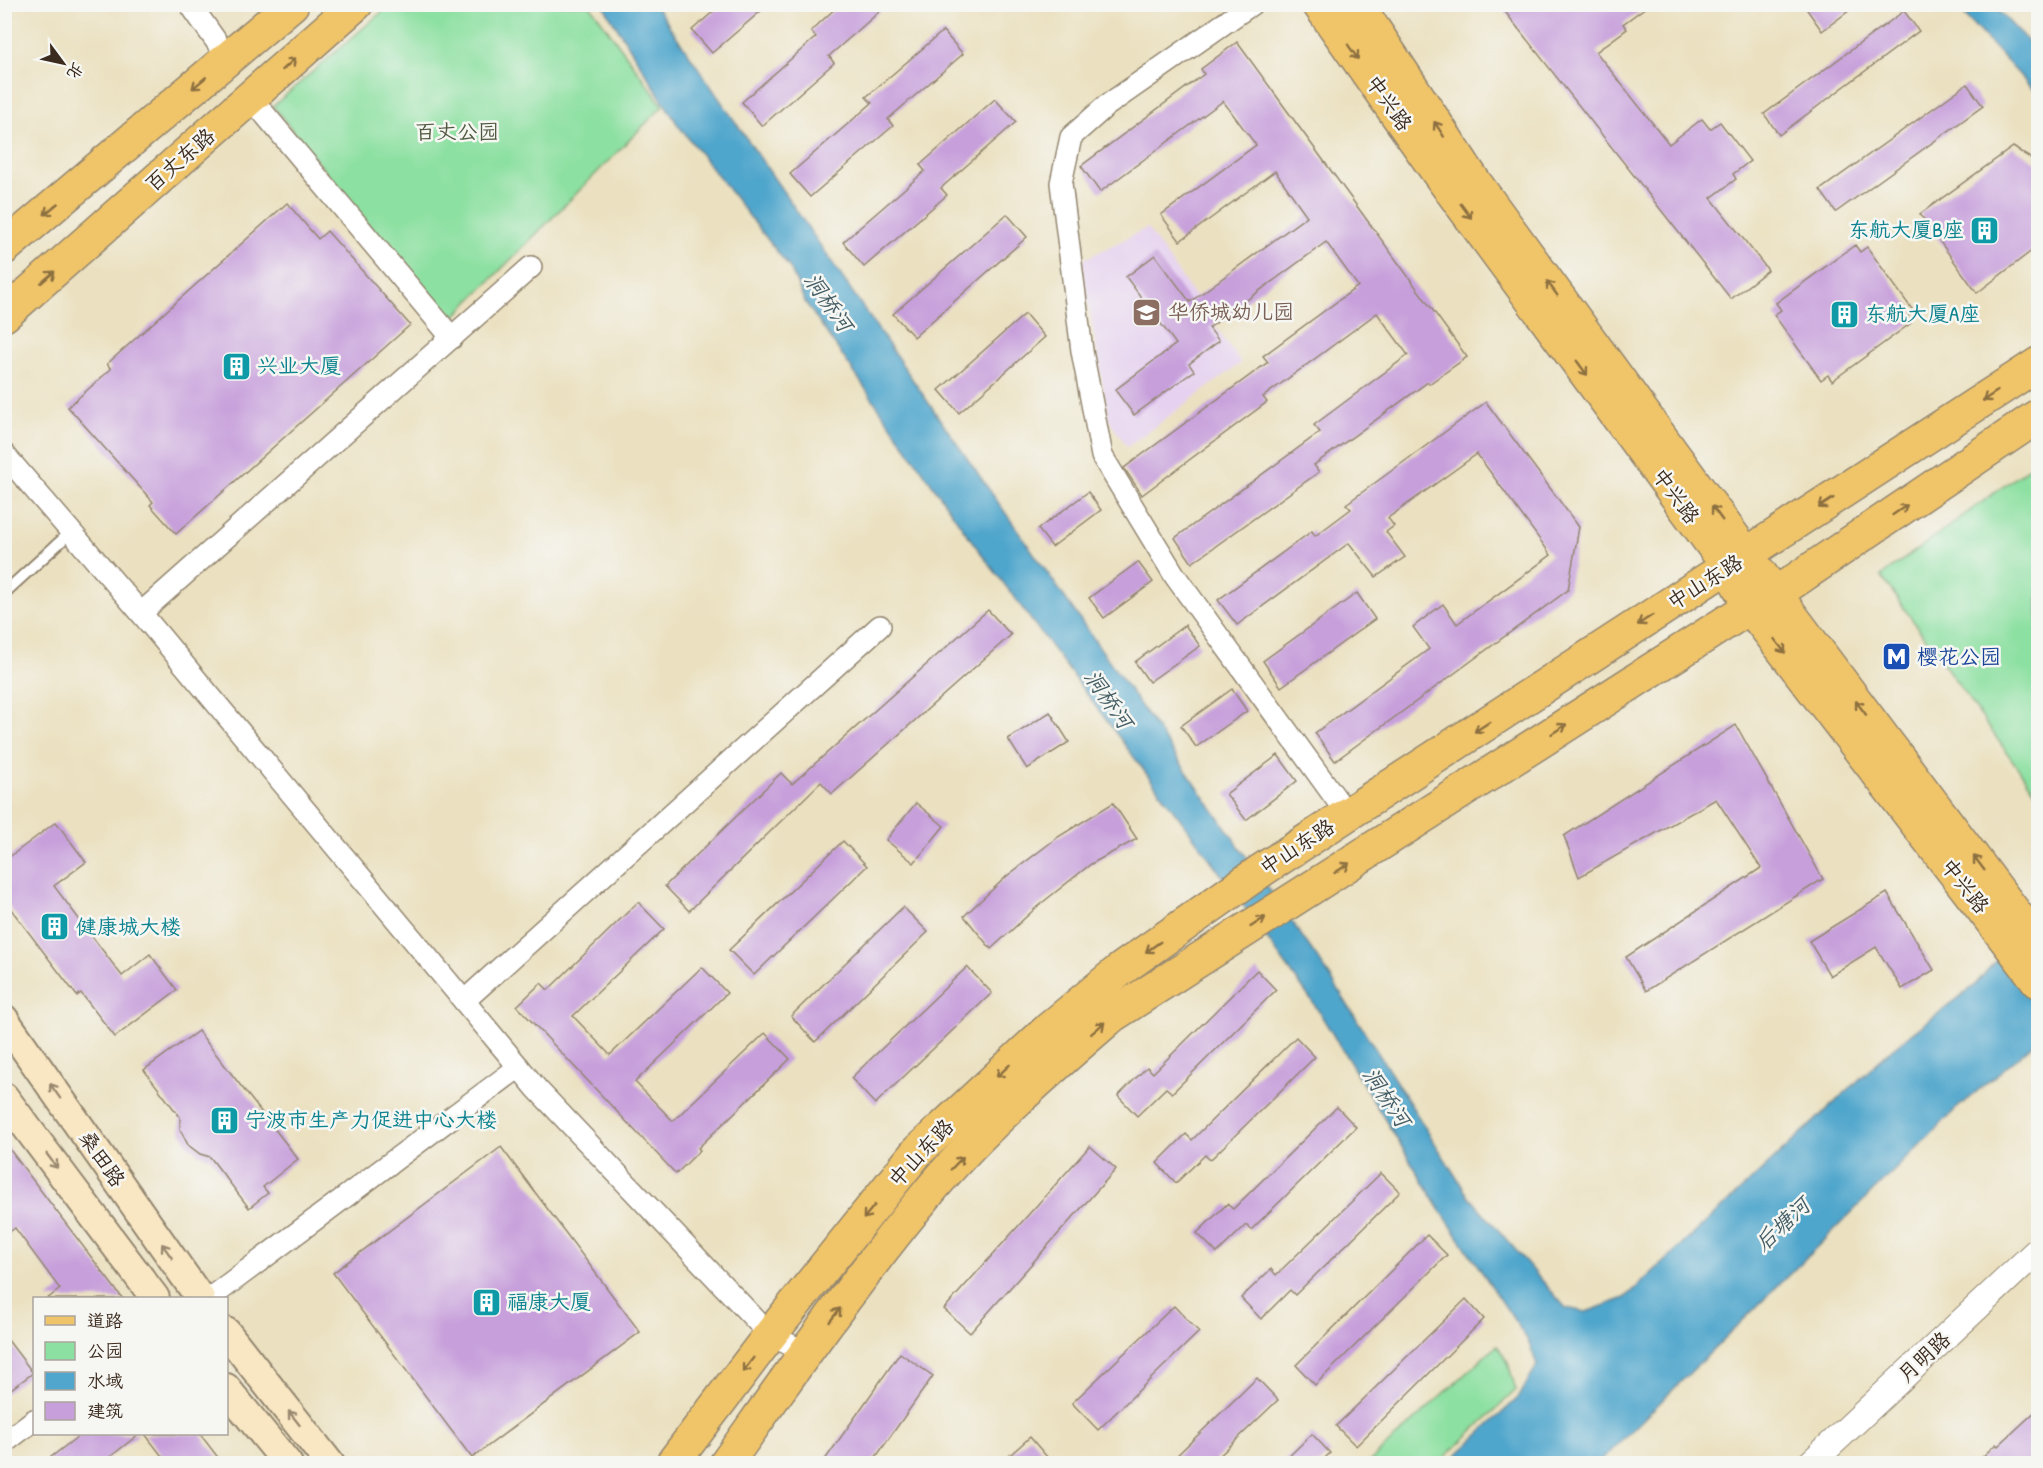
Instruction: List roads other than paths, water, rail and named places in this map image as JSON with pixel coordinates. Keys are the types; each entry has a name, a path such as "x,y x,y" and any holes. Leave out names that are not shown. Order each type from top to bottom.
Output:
{"main road":[{"path":"4,248 292,4"},
{"name":"百丈东路","path":"4,315 356,4"},
{"name":"中兴路","path":"1319,4 1439,174 1738,561"},
{"name":"中兴路","path":"1357,4 1473,180 1738,561 1763,601 2004,917 2038,981"},
{"name":"中山东路","path":"672,1464 770,1335 917,1152 1049,1029 1120,970 1262,870 2038,364"},
{"name":"中山东路","path":"726,1464 806,1353 934,1187 1030,1087 1113,1015 1763,601 2038,416"},
{"name":"中兴路","path":"2004,917 2038,944"},
{"name":"桑田路","path":"4,1019 199,1297"},
{"name":"桑田路","path":"4,1097 154,1297"},
{"path":"228,1335 330,1464"},
{"path":"228,1390 288,1464"}],"street":[{"path":"190,4 228,58"},
{"path":"1252,4 1106,106 1071,137 1061,183 1082,351 1102,456 1175,576 1347,814"},
{"path":"251,98 452,338"},
{"path":"141,613 531,267"},
{"path":"4,454 141,613 519,1067 770,1335 806,1353"},
{"path":"464,1001 880,626"},
{"path":"213,1297 519,1067"},
{"name":"月明路","path":"1810,1464 2038,1250"},
{"path":"4,1443 33,1421"}],"lane":[{"path":"4,593 71,532"}],"water":[{"path":"603,5 655,5 939,418 1325,969 1467,1194 1566,1308 1586,1312 1625,1298 1893,1048 1974,986 2038,911 2038,1040 1956,1109 1599,1463 1448,1463 1519,1397 1537,1365 1529,1342 1441,1211 1316,1007 1205,852 966,533 805,302 790,268 678,125"},
{"path":"1955,5 1993,5 2038,52 2038,95"}],"place":[{"name":"东航大厦B座","path":"1985,230"},
{"name":"华侨城幼儿园","path":"1147,312"},
{"name":"东航大厦A座","path":"1844,314"},
{"name":"兴业大厦","path":"236,366"},
{"name":"樱花公园","path":"1896,657"},
{"name":"健康城大楼","path":"55,927"},
{"name":"宁波市生产力促进中心大楼","path":"224,1120"},
{"name":"福康大厦","path":"486,1302"}],"park label":[{"name":"百丈公园","path":"457,132"}],"water label":[{"name":"洞桥河","path":"829,302"},
{"name":"洞桥河","path":"1109,699"},
{"name":"洞桥河","path":"1387,1097"},
{"name":"后塘河","path":"1782,1224"}]}
